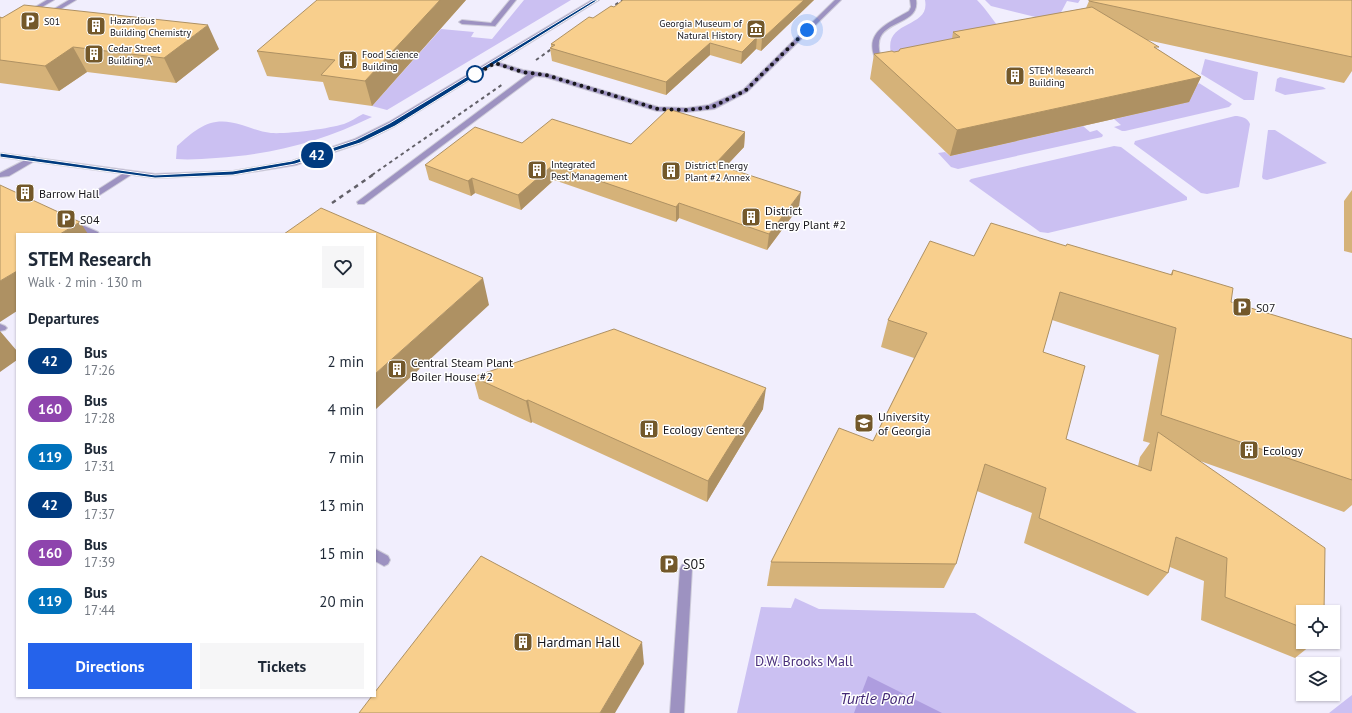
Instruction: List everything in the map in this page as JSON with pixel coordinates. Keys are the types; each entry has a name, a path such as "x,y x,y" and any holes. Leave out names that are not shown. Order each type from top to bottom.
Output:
{"street":[{"path":"19,19 51,0"},
{"path":"39,20 73,0"},
{"path":"462,22 492,25 513,0"},
{"path":"0,155 155,176 226,174 293,163 358,141 392,124 495,63 596,0"},
{"path":"495,63 522,72 546,75 658,109 687,110 712,107 745,91 838,0"},
{"path":"888,72 880,63 874,46 875,40 885,27 912,12 914,7 913,0"},
{"path":"361,202 534,73"},
{"path":"0,175 6,174 34,159"},
{"path":"92,196 130,173"},
{"path":"64,219 93,233"},
{"path":"677,713 686,569"}],"green space":[{"path":"524,0 571,0 387,110 372,106 441,29 474,32 471,37 492,39"},
{"path":"925,0 977,0 1007,37 892,57 890,45 893,36 899,30 921,16 925,9"},
{"path":"985,0 1080,0 1078,3 1067,1 1056,22 991,6"},
{"path":"1205,59 1258,72 1254,100 1244,100 1201,74"},
{"path":"1280,77 1326,89 1285,95 1275,91 1277,79"},
{"path":"1199,83 1232,104 1229,107 1125,131 1114,127 1121,125 1114,119 1188,102 1195,87"},
{"path":"363,114 372,117 316,140 277,150 236,156 176,159 177,146 199,128 214,122 231,122 271,133 288,133 337,126"},
{"path":"1240,116 1248,120 1250,124 1239,187 1207,194 1201,193 1134,144 1135,141"},
{"path":"1083,126 1090,132 1097,130 1103,135 1102,137 958,169 951,167 938,153 945,152 950,156"},
{"path":"1268,130 1275,130 1327,163 1267,180 1263,179"},
{"path":"1114,146 1121,147 1187,197 1187,200 1048,233 1040,232 969,181 971,179"},
{"name":"D.W. Brooks Mall","path":"795,598 819,609 975,613 1137,713 737,713 761,607 791,608"},
{"path":"1352,695 1352,713 1329,713"}],"water":[{"name":"Turtle Pond","path":"868,676 942,713 854,713"}],"building":[{"path":"317,0 440,0 365,81 321,75 335,60 257,51"},
{"path":"623,0 804,0 762,39 757,37 742,52 710,43 666,82 550,48 555,45 551,44 589,17 593,18 611,6 614,7"},
{"path":"1352,0 1352,57 1089,1"},
{"path":"24,5 208,25 164,58 73,47 45,66 0,60 0,17 2,18"},
{"path":"1092,7 1159,47 1154,47 1201,77 957,130 874,54 894,52 899,51 900,49 960,37 953,32"},
{"path":"668,109 745,132 715,164 801,192 769,234 679,203 676,207 553,165 518,195 472,178 468,181 425,165 475,127 522,143 552,119 631,144"},
{"path":"0,185 80,222 62,233 16,233 16,272 0,281"},
{"path":"321,208 483,278 376,373 376,233 285,233"},
{"name":"Ecology","path":"991,223 1066,246 1067,244 1172,275 1173,270 1233,288 1231,302 1352,339 1352,480 1161,415 1176,328 1060,292 1043,352 1085,366 1066,439 1151,471 1158,432 1325,548 1324,605 1296,605 1296,625 1225,597 1227,558 1176,537 1168,573 1039,518 1046,488 985,464 956,564 771,562 839,428 873,441 927,333 888,320 930,241 974,256"},
{"name":"Ecology Centers","path":"614,329 766,388 708,481 528,400 526,401 473,377"},
{"name":"Hardman Hall","path":"481,556 642,642 600,713 359,713 371,697 376,697 376,691"}],"railway":[{"path":"604,13 622,0"},
{"path":"536,60 560,43"},
{"path":"372,175 503,84"},
{"path":"332,203 374,174"}],"bus line":[{"name":"42","path":"0,155 155,176 189,176 233,173 293,163 358,141 392,124 495,63 596,0"}],"place":[{"name":"S01","path":"30,21"},
{"name":"Hazardous Building Chemistry","path":"96,26"},
{"name":"Georgia Museum of Natural History","path":"756,29"},
{"name":"Cedar Street Building A","path":"94,54"},
{"name":"Food Science Building","path":"348,60"},
{"name":"STEM Research Building","path":"1015,76"},
{"name":"Integrated Pest Management","path":"537,170"},
{"name":"District Energy Plant #2 Annex","path":"671,171"},
{"name":"Barrow Hall","path":"25,193"},
{"name":"District Energy Plant #2","path":"751,217"},
{"name":"S04","path":"66,219"},
{"name":"S07","path":"1242,307"},
{"name":"Central Steam Plant Boiler House #2","path":"397,369"},
{"name":"University of Georgia","path":"864,423"},
{"name":"Ecology Centers","path":"649,429"},
{"name":"Ecology","path":"1249,450"},
{"name":"S05","path":"669,564"},
{"name":"Hardman Hall","path":"523,642"}],"route":[{"path":"475,74 471,77 495,63 522,72 546,75 658,109 687,110 712,107 745,91 807,30"}]}
